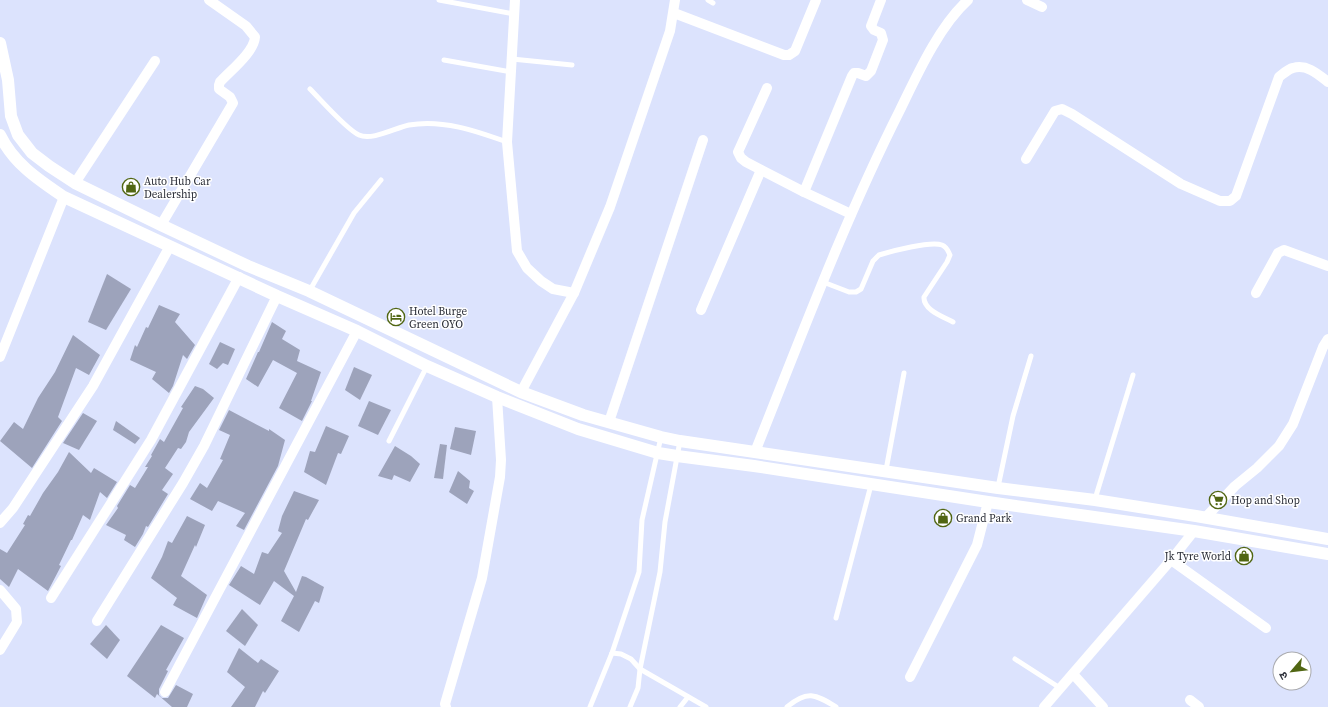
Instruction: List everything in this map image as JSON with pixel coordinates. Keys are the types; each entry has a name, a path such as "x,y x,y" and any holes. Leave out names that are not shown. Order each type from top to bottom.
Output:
{"street":[{"path":"161,225 233,103 230,97 219,89 220,82 251,49 255,42 255,37 246,26 209,0"},
{"path":"515,0 507,142 517,251 527,268 541,281 553,289 574,293"},
{"path":"521,392 574,293 610,207 670,31 675,0"},
{"path":"674,13 784,55 789,55 795,51 816,0"},
{"path":"804,192 852,76 854,73 858,73 866,76 871,71 883,40 881,33 874,30 871,26 881,0"},
{"path":"755,452 823,282 874,161 923,63 957,10 968,0"},
{"path":"1027,0 1042,7"},
{"path":"1,53 8,80 11,116 18,135 32,153 75,183 248,266 309,291 521,392 583,415 661,438 998,488 1095,500 1328,538"},
{"path":"75,183 155,61"},
{"path":"1026,160 1055,111 1062,109 1181,184 1220,201 1230,201 1236,196 1279,77 1292,68 1305,68 1314,71 1328,82"},
{"path":"767,88 738,152 740,158 804,192 851,214"},
{"path":"0,135 6,147 20,164 36,178 64,198 357,331 427,366 497,397 578,429 658,453 1194,531 1328,554"},
{"path":"609,422 703,140"},
{"path":"701,310 761,170"},
{"path":"0,357 64,198"},
{"path":"0,523 13,508 92,386 170,246"},
{"path":"1256,293 1278,253 1284,250 1328,266"},
{"path":"51,598 151,440 239,277"},
{"path":"97,621 183,483 204,446 277,296"},
{"path":"165,692 357,331"},
{"path":"1206,517 1235,486 1257,468 1279,446 1293,424 1323,347 1328,339"},
{"path":"446,707 445,704 482,578 500,477 501,460 497,397"},
{"path":"910,677 977,545 988,502"},
{"path":"1044,707 1171,560 1194,531"},
{"path":"1171,560 1266,628"},
{"path":"0,590 16,609 17,622 0,650"},
{"path":"1073,674 1103,707"},
{"path":"1190,700 1199,707"}],"lane":[{"path":"439,0 514,14"},
{"path":"512,59 572,65"},
{"path":"444,60 511,72"},
{"path":"310,89 350,129 359,135 376,135 403,126 418,123 442,124 470,129 507,142"},
{"path":"309,291 354,213 381,180"},
{"path":"823,282 849,292 856,292 861,289 873,262 879,255 932,244 943,245 948,249 950,255 924,297 924,302 927,307 953,322"},
{"path":"998,488 1013,416 1032,356"},
{"path":"389,441 427,366"},
{"path":"886,471 904,373"},
{"path":"1095,500 1133,375"},
{"path":"590,707 612,653 639,572 642,520 661,438"},
{"path":"630,707 638,688 640,669 660,572 665,522 680,441"},
{"path":"836,618 871,484"},
{"path":"612,653 621,654 631,659 640,669 706,707"},
{"path":"1015,659 1060,688"},
{"path":"787,707 797,698 809,695 821,698 836,707"},
{"path":"680,707 688,696"}],"building":[{"path":"107,274 131,289 106,330 88,322"},
{"path":"159,305 180,314 175,322 195,345 187,359 183,355 173,386 169,393 152,379 156,372 130,360 135,345 137,347 146,327 148,328"},
{"path":"272,322 286,331 282,339 300,350 297,361 321,372 312,401 302,421 279,408 297,373 273,360 258,387 246,379"},
{"path":"73,335 100,355 89,375 76,368 58,417 62,421 32,468 0,441 14,422 23,429 38,398 55,372"},
{"path":"220,342 235,349 228,365 223,363 217,369 209,364"},
{"path":"354,367 372,375 360,400 345,390"},
{"path":"195,386 203,389 214,398 189,432 186,442 181,449 178,448 165,468 173,474 162,490 168,494 148,527 146,526 135,547 124,540 126,535 106,525 118,508 117,506 130,485 135,488 148,467 145,467 160,439 164,442 183,408 181,407"},
{"path":"369,401 391,410 378,435 358,426"},
{"path":"229,410 269,431 269,429 285,440 278,466 244,530 236,526 245,513 218,501 212,511 190,499 200,483 207,488 223,460 220,459 230,435 219,430"},
{"path":"83,413 97,421 79,450 63,443"},
{"path":"116,421 140,438 135,444 113,430"},
{"path":"326,426 349,436 341,454 338,453 326,485 304,472 310,451 315,452"},
{"path":"455,427 476,431 471,455 450,449"},
{"path":"440,444 447,445 443,479 434,478"},
{"path":"395,446 411,456 420,464 410,482 394,475 392,480 378,476"},
{"path":"69,452 91,473 94,468 117,482 107,498 100,492 90,520 83,515 59,565 61,566 48,591 18,569 9,587 0,579 0,549 7,553 25,525 23,524 28,515 30,516"},
{"path":"458,471 470,481 469,488 474,491 467,504 449,492"},
{"path":"294,491 319,500 308,520 306,519 284,571 296,592 302,576 324,587 319,603 315,601 299,632 281,621 294,596 274,581 260,605 229,585 241,566 254,574 262,552 268,554 282,533 278,531 282,516"},
{"path":"187,516 205,525 196,547 195,545 181,576 207,595 197,618 173,605 177,598 151,578 162,557 168,541 172,543"},
{"path":"242,609 258,625 245,646 226,631"},
{"path":"106,625 120,640 107,659 90,644"},
{"path":"161,625 184,638 166,670 168,671 159,689 159,695 162,698 168,698 176,685 193,694 187,707 172,707 157,694 155,698 127,676"},
{"path":"239,648 258,663 261,659 279,671 265,693 263,691 255,707 231,707 245,687 227,672"}],"place":[{"name":"Auto Hub Car Dealership","path":"131,187"},
{"name":"Hotel Burge Green OYO","path":"396,317"},
{"name":"Hop and Shop","path":"1218,500"},
{"name":"Grand Park","path":"943,518"},
{"name":"Jk Tyre World","path":"1244,556"}]}
